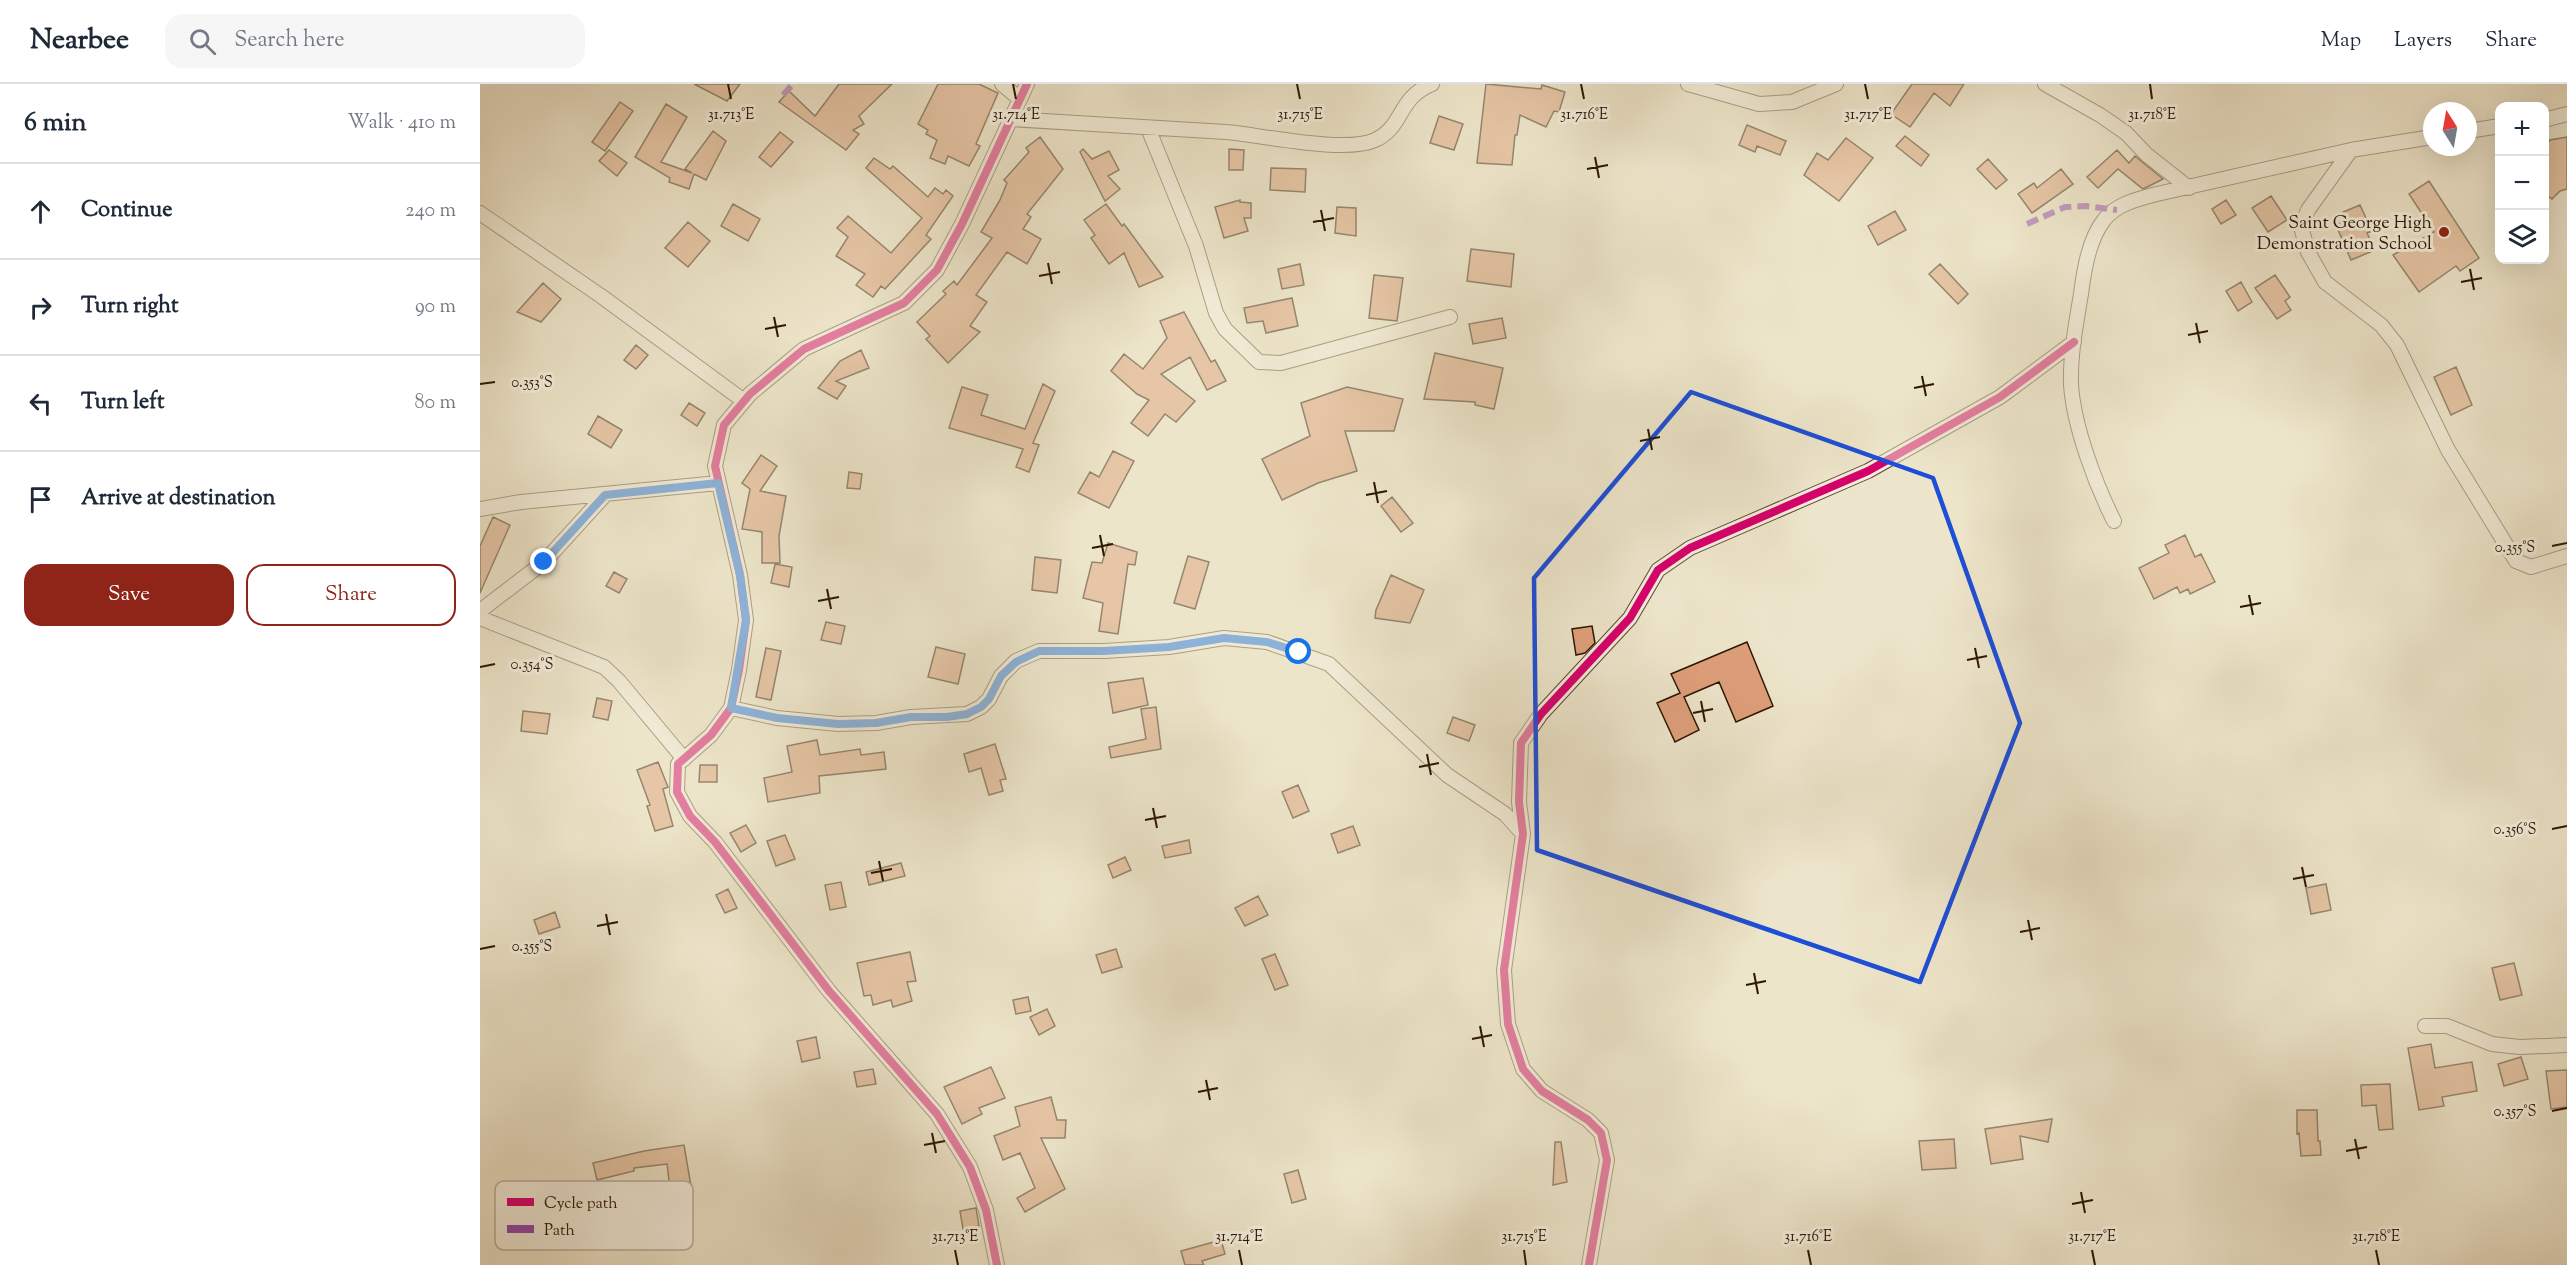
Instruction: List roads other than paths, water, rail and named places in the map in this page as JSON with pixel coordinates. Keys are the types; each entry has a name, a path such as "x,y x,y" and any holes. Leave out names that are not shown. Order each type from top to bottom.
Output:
{"street":[{"path":"1002,84 1020,99"},
{"path":"997,1265 986,1210 970,1167 937,1114 829,991 715,842 690,816 677,792 678,764 711,735 731,708 746,620 740,575 716,466 724,425 744,400 804,349 904,303 937,270 962,224 1027,84"},
{"path":"1010,119 1227,132 1338,146 1374,141 1393,129 1404,103 1424,87 1432,84"},
{"path":"1688,84 1759,104 1792,102 1836,84"},
{"path":"2045,84 2126,133 2147,155 2188,188"},
{"path":"2549,119 2567,114"},
{"path":"2477,130 2495,127"},
{"path":"1148,128 1196,246 1216,314 1225,329 1260,363 1281,363 1449,316"},
{"path":"2114,521 2101,494 2077,422 2071,385 2073,342 2084,276 2093,240 2104,219 2127,202 2350,150 2423,138"},
{"path":"2350,150 2308,210 2301,227 2308,252 2325,282 2381,326 2397,345 2448,450 2516,561 2531,567 2567,556"},
{"path":"480,213 601,296 744,400"},
{"path":"1589,1265 1607,1160 1600,1133 1588,1120 1542,1091 1523,1069 1508,1024 1504,970 1523,834 1520,802 1521,742 1541,714 1630,618 1658,570 1690,548 1868,471 2000,397 2073,342"},
{"path":"480,509 521,501 718,483"},
{"path":"480,611 544,562 605,495"},
{"path":"480,618 604,668 619,681 684,759"},
{"path":"731,708 777,718 838,724 876,723 911,717 967,714 981,707 989,699 1001,676 1016,662 1039,651 1104,651 1169,647 1224,638 1267,642 1329,664 1447,775 1505,814 1523,834"},
{"path":"2425,1026 2447,1026 2492,1044 2520,1047 2567,1046"}],"place":[{"name":"Saint George High Demonstration School","path":"2444,232"}]}
